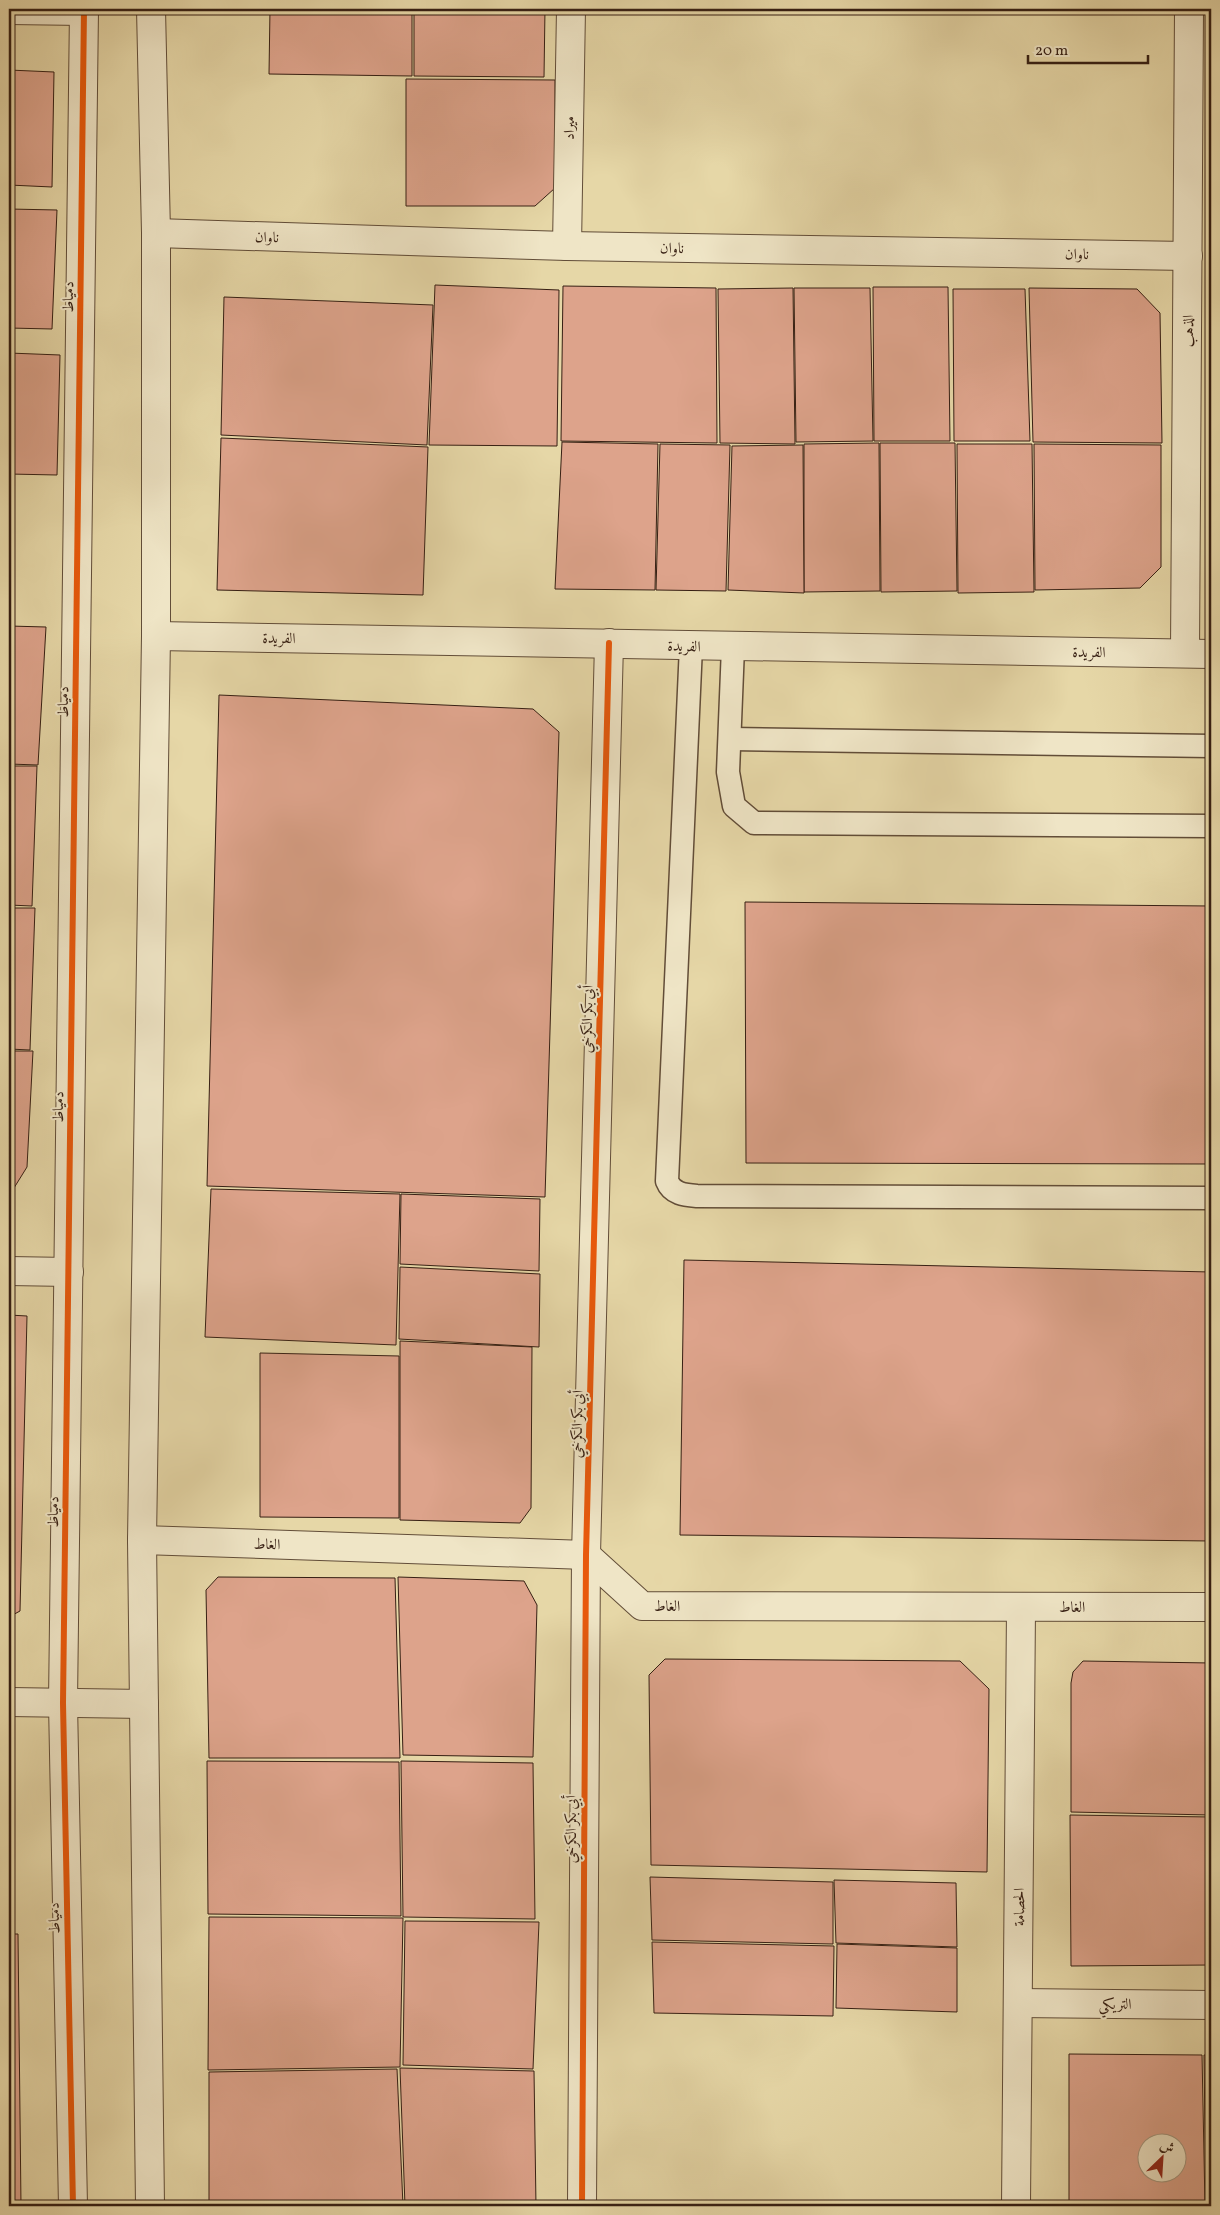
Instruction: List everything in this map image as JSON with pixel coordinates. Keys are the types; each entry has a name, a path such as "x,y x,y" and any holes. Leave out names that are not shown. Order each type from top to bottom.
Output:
{"street":[{"path":"150,2206 142,1540 156,636 156,233 151,9"},
{"name":"ميراد","path":"567,246 571,9"},
{"name":"الذهب","path":"1189,9 1188,256 1198,653"},
{"path":"9,10 84,10"},
{"name":"دمياط","path":"73,2206 62,1703 84,10"},
{"name":"ناوان","path":"156,233 567,246 1188,256"},
{"name":"الفريدة","path":"156,636 609,643 733,647 1198,653"},
{"name":"أبي بكر الكرخي","path":"582,2206 586,1555 609,643"},
{"path":"9,1271 69,1272"},
{"name":"الغاط","path":"142,1540 586,1555 642,1606 1211,1607"},
{"name":"الحصامة","path":"1016,2206 1021,1608"},
{"path":"9,1702 144,1704"},
{"name":"التريكي","path":"1018,2003 1211,2005"}],"lane":[{"path":"691,646 667,1171 667,1181 670,1188 683,1195 697,1196 1211,1198"},
{"path":"733,647 731,739 728,772 734,806 754,823 1211,826"},
{"path":"731,739 1211,746"}],"building":[{"path":"270,9 412,9 412,76 269,74"},
{"path":"414,9 545,9 544,77 414,76"},
{"path":"9,70 54,72 52,187 9,185"},
{"path":"406,79 555,80 555,188 535,206 406,206"},
{"path":"9,209 57,210 52,329 9,328"},
{"path":"435,285 559,290 557,446 429,445"},
{"path":"563,286 716,288 717,443 561,441"},
{"path":"873,287 948,287 950,441 874,441"},
{"path":"793,288 795,444 720,443 718,289"},
{"path":"794,288 870,288 873,441 796,442"},
{"path":"1029,288 1137,289 1160,313 1162,443 1033,442"},
{"path":"953,289 1025,289 1030,441 954,441"},
{"path":"224,297 433,305 427,445 221,435"},
{"path":"9,353 60,355 57,475 9,474"},
{"path":"221,438 428,447 423,595 217,590"},
{"path":"562,442 658,444 655,590 555,589"},
{"path":"879,443 880,591 804,592 804,444"},
{"path":"880,443 955,443 957,591 881,592"},
{"path":"660,444 730,445 726,591 656,590"},
{"path":"957,444 1032,444 1034,592 958,593"},
{"path":"1034,444 1161,445 1161,567 1140,588 1035,590"},
{"path":"803,445 804,593 728,590 732,446"},
{"path":"9,626 46,627 38,765 9,764"},
{"path":"219,695 533,709 559,732 545,1197 207,1186"},
{"path":"9,766 37,766 32,906 9,905"},
{"path":"745,902 1211,906 1211,1164 746,1163"},
{"path":"9,908 35,908 30,1050 9,1049"},
{"path":"9,1051 33,1051 27,1167 9,1196"},
{"path":"211,1189 400,1194 396,1345 205,1337"},
{"path":"401,1194 540,1199 539,1271 400,1264"},
{"path":"684,1260 1211,1272 1211,1541 680,1535"},
{"path":"400,1267 540,1274 539,1347 399,1339"},
{"path":"9,1315 27,1316 20,1611 9,1617"},
{"path":"400,1341 532,1347 531,1508 520,1523 400,1520"},
{"path":"260,1353 399,1356 399,1518 260,1517"},
{"path":"218,1577 395,1578 400,1758 209,1758 206,1590"},
{"path":"398,1577 524,1581 537,1605 533,1757 403,1755"},
{"path":"665,1659 960,1661 989,1689 987,1872 651,1865 649,1675"},
{"path":"1083,1661 1211,1663 1211,1815 1071,1812 1071,1683 1073,1672"},
{"path":"207,1761 399,1762 401,1916 208,1914"},
{"path":"401,1761 533,1763 535,1919 403,1917"},
{"path":"1070,1815 1211,1817 1211,1965 1071,1966"},
{"path":"650,1877 833,1882 833,1944 652,1940"},
{"path":"834,1880 956,1883 957,1947 836,1943"},
{"path":"209,1917 403,1918 400,2067 208,2070"},
{"path":"405,1921 539,1922 533,2069 403,2065"},
{"path":"9,1934 18,1934 21,2206 9,2206"},
{"path":"652,1942 834,1946 833,2016 654,2013"},
{"path":"837,1944 957,1948 957,2012 836,2008"},
{"path":"1069,2054 1202,2055 1205,2206 1069,2206"},
{"path":"1204,2055 1211,2055 1211,2206 1206,2206"},
{"path":"400,2068 534,2071 536,2206 405,2206"},
{"path":"397,2069 403,2206 209,2206 209,2072"}],"cycle path":[{"path":"73,2206 63,1703 84,9"},
{"path":"582,2206 586,1555 609,643"}]}
